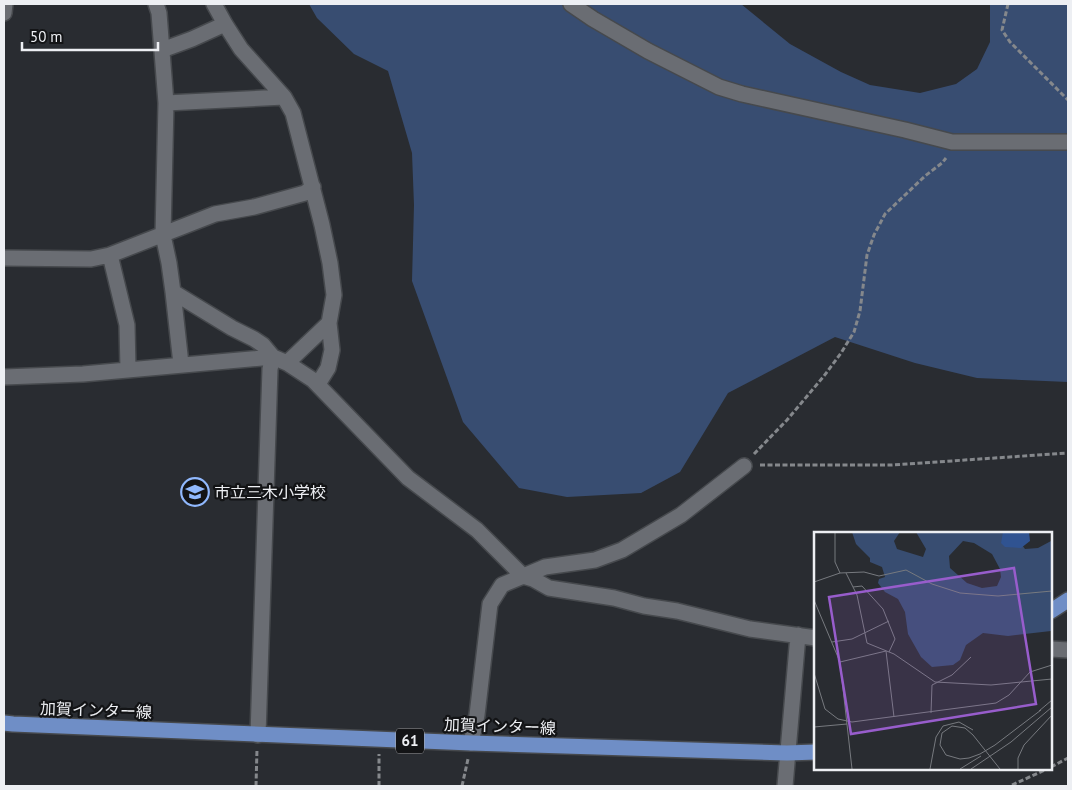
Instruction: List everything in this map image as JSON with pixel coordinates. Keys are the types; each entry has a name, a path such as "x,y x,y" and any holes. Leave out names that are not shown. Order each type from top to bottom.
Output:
{"main road":[{"path":"1052,610 1068,600"},
{"name":"加賀インター線","path":"4,723 471,743 787,753 814,752"}],"street":[{"path":"4,13 5,4"},
{"path":"156,4 159,13 166,102 163,235 169,263 181,364"},
{"path":"214,4 224,24 241,49 284,97 293,113 313,187 330,263 334,295 329,323 332,350 328,368 318,384"},
{"path":"571,4 594,20 648,51 719,87 742,94 952,142 1068,142"},
{"path":"162,50 224,24"},
{"path":"166,102 284,97"},
{"path":"4,258 91,259 110,255 215,214 254,207 306,193 313,187"},
{"path":"110,255 127,325 128,370"},
{"path":"173,292 263,345 280,360 318,384 408,478 477,530 523,576 534,579 549,588 614,598 750,629 814,638"},
{"path":"258,734 270,369 329,323"},
{"path":"4,377 75,375 181,364 280,360"},
{"path":"471,743 477,715 490,604 502,585 545,566 595,560 622,550 681,515 744,466"},
{"path":"785,786 798,635"},
{"path":"1052,648 1068,650"}],"path":[{"path":"1008,4 1002,30 1010,42 1068,100"},
{"path":"744,466 803,402 841,353 854,332 860,311 867,255 874,235 885,214 925,176 942,163 952,142"},
{"path":"744,466 892,465 1068,453"},
{"path":"256,786 258,734"},
{"path":"379,786 380,739"},
{"path":"462,786 471,743"},
{"path":"1052,766 1068,758"},
{"path":"1012,785 1045,770"}],"shaded area":[{"path":"309,4 741,4 790,44 841,72 870,85 920,93 956,84 977,69 990,42 990,4 1068,4 1068,382 977,378 915,363 835,337 728,393 680,472 641,493 567,497 519,488 463,422 412,281 414,205 412,153 388,71 354,54 317,18"}],"place":[{"name":"市立三木小学校","path":"195,492"}]}
